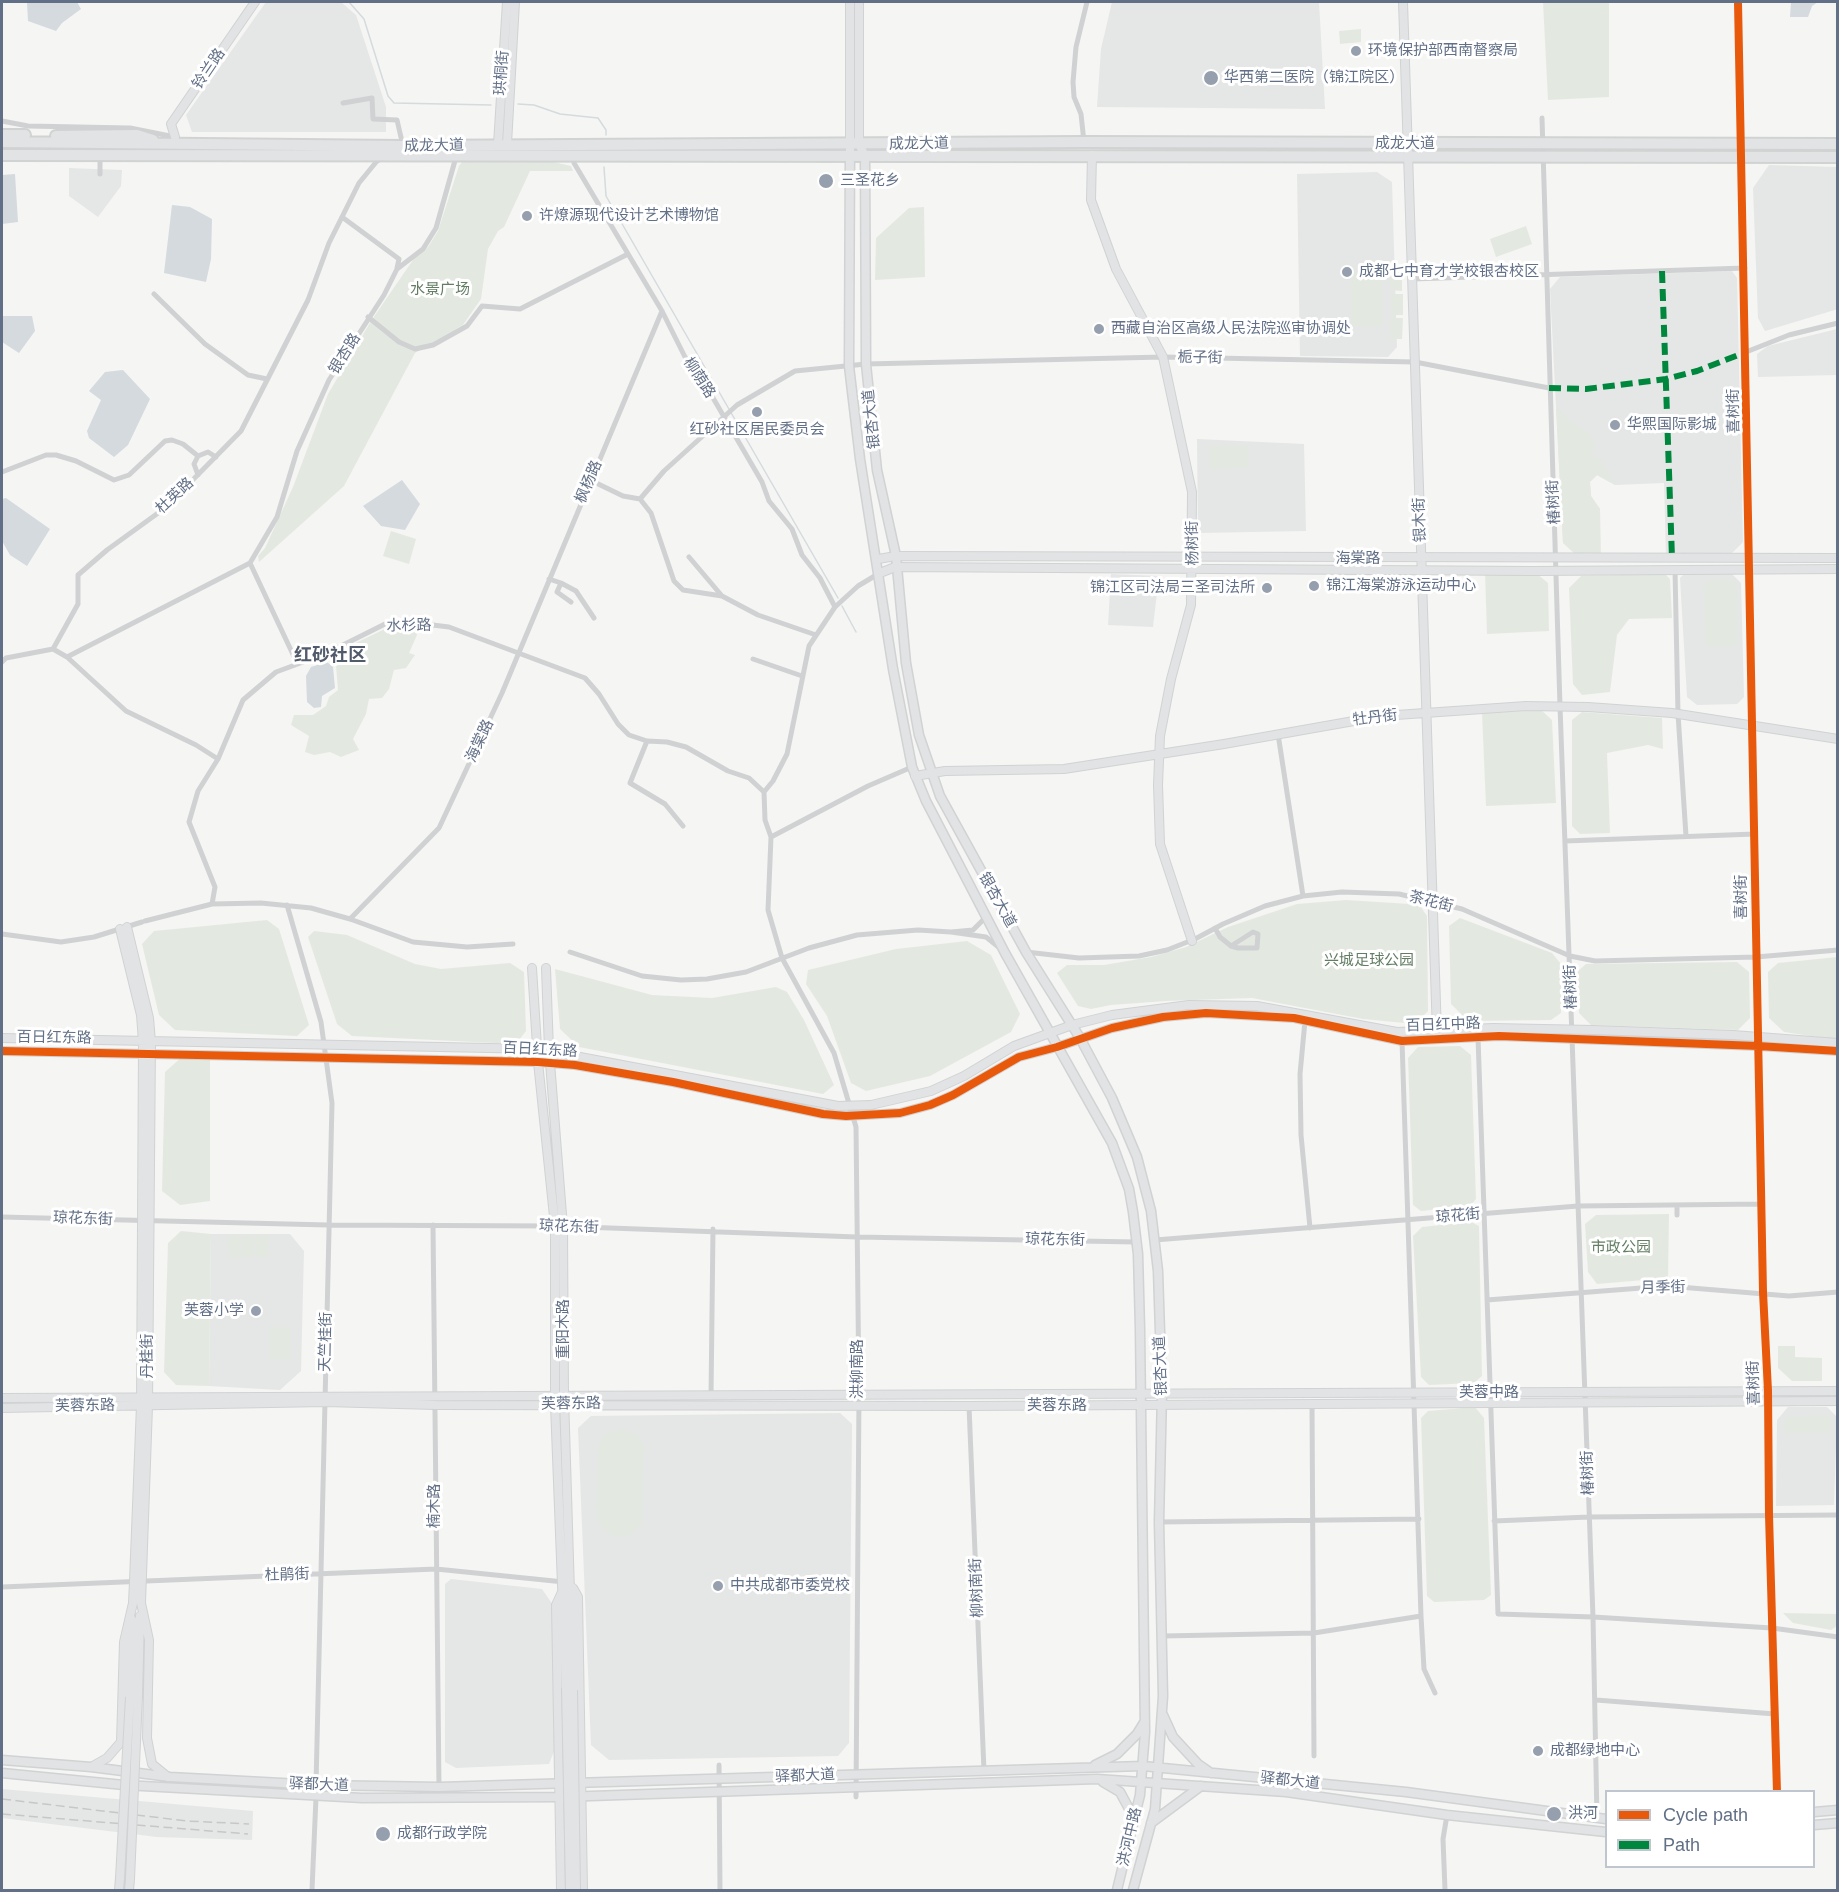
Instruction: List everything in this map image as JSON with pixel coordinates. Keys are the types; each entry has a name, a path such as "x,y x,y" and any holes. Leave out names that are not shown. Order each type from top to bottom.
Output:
{"highway":[{"path":"2,135 137,135 172,141"},
{"name":"成龙大道","path":"2,142 172,141 192,146 503,144 573,150 850,156 1838,157"},
{"name":"成龙大道","path":"2,155 456,157 573,150 1084,142 1408,145 1741,142 1838,144"}],"main road":[{"name":"银杏大道","path":"1142,1782 1145,1721 1141,1406 1136,1242 1129,1189 1112,1143 1005,953 914,772 903,726 878,559 860,459 849,366 850,156 855,145 865,156 866,364 877,471 896,556 895,567 906,663 919,735 940,796 1026,952 1080,1038 1112,1098 1133,1147 1151,1210 1155,1240 1162,1393 1159,1522 1163,1636 1158,1784"},
{"path":"1162,1714 1173,1737 1198,1764 1212,1773"},
{"path":"1090,1768 1117,1754 1137,1734 1145,1721"},
{"name":"驿都大道","path":"2,1760 91,1767 170,1777 316,1785 439,1787 1143,1766 1406,1792 1602,1819"},
{"name":"驿都大道","path":"2,1773 124,1785 316,1797 561,1797 1097,1779 1286,1792 1448,1815 1605,1832"},
{"path":"1097,1779 1116,1788 1133,1811 1135,1820"},
{"name":"洪河中路","path":"1117,1890 1142,1782"},
{"name":"洪河中路","path":"1133,1890 1151,1823 1158,1784"},
{"path":"1151,1823 1201,1786"},
{"path":"1815,1812 1838,1810"},
{"path":"1815,1826 1838,1823"}],"street":[{"name":"铃兰路","path":"172,141 171,124 255,2"},
{"name":"珙桐街","path":"503,144 507,2"},
{"name":"珙桐街","path":"503,144 515,2"},
{"name":"银杏大道","path":"850,2 855,145"},
{"name":"银杏大道","path":"855,145 859,2"},
{"path":"1084,142 1081,114 1074,97 1073,82 1076,46 1087,2"},
{"name":"银木街","path":"1403,2 1437,1035"},
{"name":"喜树街","path":"1738,2 1745,268 1762,1292 1768,1391 1777,1790"},
{"path":"343,103 372,98 373,119 398,120 403,146"},
{"name":"椿树街","path":"1542,118 1560,706 1602,1819"},
{"path":"2,121 28,126 130,128 172,141"},
{"name":"柳荫路","path":"573,150 685,357 726,416 762,482 769,501 792,529 802,555 820,578 835,607"},
{"path":"100,155 100,174"},
{"name":"杨树街","path":"1092,155 1091,200 1100,230 1129,296 1163,357 1192,492 1191,606 1172,679 1160,736 1159,755 1160,844 1192,941"},
{"name":"杜英路","path":"53,649 78,604 78,575 107,550 165,508 241,431 308,300 342,217 359,183 377,161 387,157"},
{"name":"银杏路","path":"250,563 277,517 297,451 329,380 397,269 423,249 433,234 456,157"},
{"path":"342,217 399,259 397,269"},
{"path":"368,317 399,342 415,349 433,345 467,326 482,306 520,309 628,254"},
{"path":"1412,279 1745,268"},
{"path":"154,294 205,344 248,375 267,379"},
{"name":"枫杨路","path":"518,653 638,359 662,311"},
{"path":"1746,352 1789,335 1838,323"},
{"name":"栀子街","path":"640,499 664,471 733,409 795,372 866,364 1163,357 1415,362 1549,388"},
{"path":"2,472 46,455 56,455 76,460 114,480 129,476 165,441 172,440 183,444 198,456"},
{"path":"198,456 208,452 216,457"},
{"path":"198,456 194,469 198,475"},
{"path":"590,480 623,496 640,499 651,513 674,581 683,590 722,596 758,615 816,635"},
{"name":"海棠路","path":"878,559 896,556 1556,560 1838,558"},
{"path":"689,557 722,596"},
{"path":"67,657 250,563 297,663"},
{"name":"海棠路","path":"880,573 895,567 1557,571 1838,569"},
{"path":"1675,570 1678,714 1686,836"},
{"path":"764,792 773,781 787,754 809,646 835,607 858,586 880,573"},
{"path":"549,579 576,591 594,618"},
{"path":"561,583 557,592 571,602"},
{"name":"水杉路","path":"212,904 215,887 189,822 198,791 218,759 243,700 276,672 325,654 387,623 416,623 449,627 585,678 599,694 618,724 629,735 647,741 668,742 686,747 728,771 749,778 764,792"},
{"path":"2,662 6,658 53,649 67,657 126,711 196,744 218,759"},
{"name":"海棠路","path":"350,919 440,828 518,653"},
{"path":"753,659 802,676"},
{"name":"牡丹街","path":"914,772 1065,769 1382,716 1560,706 1678,714 1838,739"},
{"path":"1278,734 1303,897"},
{"path":"647,741 630,783 665,804 682,826"},
{"path":"771,837 868,786 914,772"},
{"name":"洪柳南路","path":"764,792 765,820 771,837 768,910 782,958 834,1053 855,1116 858,1147 856,1797"},
{"path":"1565,841 1755,834"},
{"name":"茶花街","path":"1026,952 1110,959 1167,950 1192,941 1265,906 1303,897 1342,892 1399,894 1432,902 1492,921 1570,956 1595,961 1756,957 1838,950"},
{"path":"2,934 61,942 94,937 212,904 261,903 287,905 350,919 413,942 467,947 513,944"},
{"name":"天竺桂街","path":"287,905 325,1044 332,1103 316,1785"},
{"path":"951,932 973,930 987,915"},
{"name":"丹桂街","path":"124,928 149,1018 144,1402 137,1603 149,1640 147,1738 152,1764 170,1777"},
{"path":"1215,928 1231,946 1244,948 1257,948 1258,934 1253,932 1231,946"},
{"path":"570,952 642,976 681,980 729,976 809,948 857,935 918,930 951,932 987,937 1005,953"},
{"path":"1241,940 1244,948"},
{"name":"重阳木路","path":"532,968 538,1062 559,1226"},
{"name":"重阳木路","path":"546,968 559,1226 560,1401 568,1584 569,1689"},
{"name":"百日红中路","path":"1049,1033 1072,1025 1163,1007 1224,1005 1285,1010 1397,1032 1437,1035 1478,1037 1573,1034 1758,1037 1838,1043"},
{"name":"百日红中路","path":"1057,1047 1112,1028 1163,1017 1206,1013 1266,1015 1402,1041 1493,1028 1838,1051"},
{"path":"1305,1021 1300,1074 1301,1135 1310,1228"},
{"name":"百日红东路","path":"2,1038 538,1049 814,1102 851,1106 907,1099 931,1091 964,1076 1014,1046 1049,1033"},
{"path":"1478,1037 1498,1614 1593,1617 1772,1628 1838,1637"},
{"path":"1402,1041 1421,1616 1424,1669 1435,1693"},
{"name":"百日红东路","path":"2,1051 538,1062 673,1082 823,1114 855,1116 900,1113 930,1105 953,1095 1019,1057 1057,1047"},
{"name":"琼花街","path":"1155,1240 1578,1206 1761,1204"},
{"path":"1677,1205 1677,1215"},
{"name":"琼花东街","path":"2,1217 330,1225 713,1229 857,1237 1136,1242"},
{"name":"楠木路","path":"433,1225 439,1787"},
{"path":"711,1396 713,1229"},
{"name":"月季街","path":"1487,1300 1667,1286 1790,1296 1838,1292"},
{"name":"芙蓉中路","path":"1585,1397 1838,1391"},
{"name":"芙蓉中路","path":"1140,1392 1415,1392 1490,1397 1838,1401"},
{"name":"芙蓉东路","path":"560,1401 711,1396 1140,1392"},
{"name":"芙蓉中路","path":"1141,1406 1415,1403 1490,1397"},
{"name":"芙蓉东路","path":"2,1398 144,1402"},
{"name":"芙蓉东路","path":"2,1408 144,1402 325,1399 1141,1406"},
{"path":"1312,1404 1314,1756"},
{"name":"柳树南街","path":"969,1406 984,1771"},
{"path":"1494,1521 1589,1517 1838,1515"},
{"path":"1159,1522 1419,1519"},
{"name":"杜鹃街","path":"2,1587 436,1569 568,1584"},
{"path":"561,1890 561,1783 556,1605 568,1584 578,1597 583,1890"},
{"path":"129,1890 137,1603"},
{"name":"丹桂街","path":"91,1767 107,1758 121,1742 124,1642 137,1603"},
{"path":"1163,1636 1314,1633 1421,1616"},
{"path":"569,1689 570,1890"},
{"path":"569,1689 576,1890"},
{"path":"119,1890 134,1696"},
{"path":"1596,1700 1775,1714"},
{"path":"719,1765 720,1890"},
{"path":"312,1890 316,1797"},
{"path":"1445,1890 1443,1839 1448,1815"}],"shaded area":[{"path":"27,2 77,2 81,9 62,23 56,31 28,21"},
{"path":"266,2 341,2 356,15 386,107 386,132 192,132 186,115"},
{"name":"华西第二医院（锦江院区）","path":"1112,2 1319,2 1325,109 1097,107 1101,49"},
{"path":"1791,2 1818,2 1812,6 1808,17 1790,17"},
{"path":"1769,165 1837,167 1838,309 1765,331 1758,318 1753,188"},
{"path":"69,168 122,170 121,186 98,217 69,196"},
{"name":"成都七中育才学校银杏校区","path":"1377,172 1392,182 1397,347 1388,357 1300,356 1297,174"},
{"path":"15,174 18,222 2,224 2,175"},
{"path":"172,205 190,207 212,219 211,259 206,282 164,273"},
{"path":"1732,271 1737,278 1743,542 1730,555 1666,556 1664,483 1615,485 1597,475 1590,482 1591,496 1600,509 1563,543 1550,289 1560,277"},
{"path":"2,316 32,316 35,331 19,353 2,342"},
{"path":"1837,329 1837,375 1758,377 1757,354 1768,346"},
{"path":"123,370 150,399 128,445 114,457 89,438 87,431 101,400 89,391 105,372"},
{"path":"1197,439 1304,444 1306,531 1198,533"},
{"path":"402,480 420,504 405,530 381,526 363,506"},
{"path":"6,498 50,529 27,566 10,555 2,541 2,499"},
{"path":"1111,574 1159,576 1153,627 1108,625"},
{"path":"1684,574 1732,574 1741,583 1744,697 1737,704 1697,705 1687,697 1680,578"},
{"path":"327,662 333,667 335,688 322,696 321,707 314,708 307,702 306,676 311,667"},
{"name":"芙蓉小学","path":"211,1234 290,1234 304,1251 301,1371 280,1390 209,1386"},
{"path":"1788,1407 1827,1407 1837,1417 1834,1505 1776,1506 1777,1420"},
{"name":"中共成都市委党校","path":"840,1413 852,1424 849,1743 838,1756 609,1760 591,1745 578,1428 591,1416"},
{"path":"451,1579 542,1589 553,1605 557,1744 549,1764 456,1768 445,1762 445,1584"},
{"path":"2,1789 253,1811 252,1840 157,1837 2,1818"}],"green space":[{"path":"1543,2 1609,2 1609,97 1548,100"},
{"path":"1361,29 1361,42 1340,44 1339,31"},
{"name":"水景广场","path":"549,161 571,166 573,171 530,171 504,227 498,231 488,249 481,299 463,325 415,353 344,486 259,562 258,556 265,548 293,487 328,394 371,321 415,257 428,247 438,231 459,166 462,162"},
{"path":"924,207 925,277 875,280 876,238 909,208"},
{"path":"1526,226 1532,244 1496,257 1490,239"},
{"path":"1390,270 1402,270 1402,291 1390,290"},
{"path":"1351,271 1382,271 1382,326 1351,326"},
{"path":"1391,294 1403,294 1403,315 1391,315"},
{"path":"1391,318 1403,318 1402,339 1390,339"},
{"path":"1556,408 1573,424 1588,432 1594,444 1591,458 1599,458 1615,485 1597,475 1590,481 1591,496 1600,509 1601,557 1578,557 1563,543"},
{"path":"1210,446 1248,446 1248,468 1210,469"},
{"path":"391,531 416,539 409,564 383,556"},
{"path":"1485,572 1536,573 1548,583 1549,631 1487,634"},
{"path":"1665,574 1670,579 1672,618 1629,619 1617,635 1610,692 1582,695 1573,684 1569,588 1581,576"},
{"path":"1736,580 1737,645 1706,646 1705,581"},
{"path":"391,626 416,628 417,635 409,653 415,655 406,668 394,670 389,689 382,698 369,699 366,714 353,739 359,750 341,757 330,752 314,755 305,752 309,736 291,725 294,715 313,715 326,706 329,697 338,690 335,653"},
{"path":"1541,710 1552,720 1556,803 1486,806 1482,713"},
{"path":"1582,712 1662,718 1663,749 1648,745 1607,753 1610,833 1580,834 1572,826 1572,720"},
{"name":"兴城足球公园","path":"1346,900 1410,904 1420,906 1427,916 1428,1011 1415,1024 1363,1019 1252,998 1166,1001 1111,1005 1091,1009 1078,1006 1057,973 1067,965 1104,965 1151,957 1186,947 1228,927 1297,904"},
{"name":"兴城足球公园","path":"1460,918 1552,953 1561,964 1561,1013 1551,1020 1468,1021 1451,1004 1449,926"},
{"path":"267,920 279,929 309,1025 297,1036 175,1030 159,1015 142,944 154,931"},
{"path":"314,931 347,935 415,964 441,969 510,963 524,972 526,1031 516,1044 352,1036 337,1024 308,937"},
{"path":"967,941 991,955 1020,1014 1011,1032 930,1076 866,1091 851,1083 827,1016 806,984 808,970 896,949"},
{"path":"1837,957 1837,1040 1784,1032 1769,1018 1768,972 1778,963"},
{"path":"1737,962 1749,972 1750,1018 1738,1030 1591,1025 1579,1013 1577,972 1586,964"},
{"path":"555,969 652,995 712,998 776,987 787,992 804,1020 834,1085 823,1094 579,1047 560,1029"},
{"path":"1460,1046 1471,1055 1476,1199 1470,1206 1421,1211 1413,1205 1408,1058 1418,1047"},
{"path":"190,1050 210,1052 210,1201 180,1205 162,1191 165,1072"},
{"name":"市政公园","path":"1669,1214 1668,1278 1597,1284 1588,1272 1585,1224 1596,1215"},
{"path":"1471,1222 1479,1226 1482,1376 1474,1383 1429,1385 1421,1377 1413,1236 1422,1227"},
{"path":"181,1231 211,1234 209,1386 176,1385 164,1372 168,1243"},
{"path":"229,1235 241,1235 241,1257 229,1257"},
{"path":"243,1235 255,1236 254,1257 242,1257"},
{"path":"256,1235 268,1235 268,1257 256,1257"},
{"path":"270,1327 290,1327 290,1359 270,1359"},
{"path":"1778,1346 1795,1346 1795,1357 1822,1358 1822,1381 1792,1381 1778,1368"},
{"path":"1475,1407 1484,1418 1491,1595 1484,1600 1434,1602 1427,1596 1421,1418 1428,1411"},
{"path":"1831,1416 1831,1432 1785,1433 1785,1417"},
{"path":"621,1429 636,1434 644,1446 642,1523 632,1534 616,1537 603,1529 597,1515 598,1446 607,1433"},
{"path":"1783,1613 1837,1614 1837,1626 1831,1630 1793,1623"}],"waterway":[{"path":"349,2 364,19 388,96 394,103 491,105"},
{"path":"518,104 534,105 560,114 598,118 606,130 606,135"},
{"path":"604,167 606,196 838,598"},
{"path":"842,606 856,632"}],"railway":[{"path":"2,1799 187,1821 249,1824"},
{"path":"2,1814 248,1834"}],"marked path":[{"path":"1662,271 1672,558"},
{"path":"1549,388 1586,389 1666,379 1697,371 1746,352"}],"cycle path":[{"path":"1738,2 1763,1292 1768,1391 1777,1790"},
{"path":"2,1051 538,1062 575,1065 673,1082 823,1114 846,1116 900,1113 930,1105 953,1095 1019,1057 1112,1028 1163,1017 1206,1013 1294,1018 1402,1041 1499,1036 1838,1051"}],"place":[{"name":"环境保护部西南督察局","path":"1356,51"},
{"name":"华西第二医院（锦江院区）","path":"1211,78"},
{"name":"三圣花乡","path":"826,181"},
{"name":"许燎源现代设计艺术博物馆","path":"527,216"},
{"name":"成都七中育才学校银杏校区","path":"1347,272"},
{"name":"西藏自治区高级人民法院巡审协调处","path":"1099,329"},
{"name":"红砂社区居民委员会","path":"757,412"},
{"name":"华熙国际影城","path":"1615,425"},
{"name":"锦江海棠游泳运动中心","path":"1314,586"},
{"name":"锦江区司法局三圣司法所","path":"1267,588"},
{"name":"芙蓉小学","path":"256,1311"},
{"name":"中共成都市委党校","path":"718,1586"},
{"name":"成都绿地中心","path":"1538,1751"},
{"name":"洪河","path":"1554,1814"},
{"name":"成都行政学院","path":"383,1834"}],"district":[{"name":"红砂社区","path":"330,656"}]}
